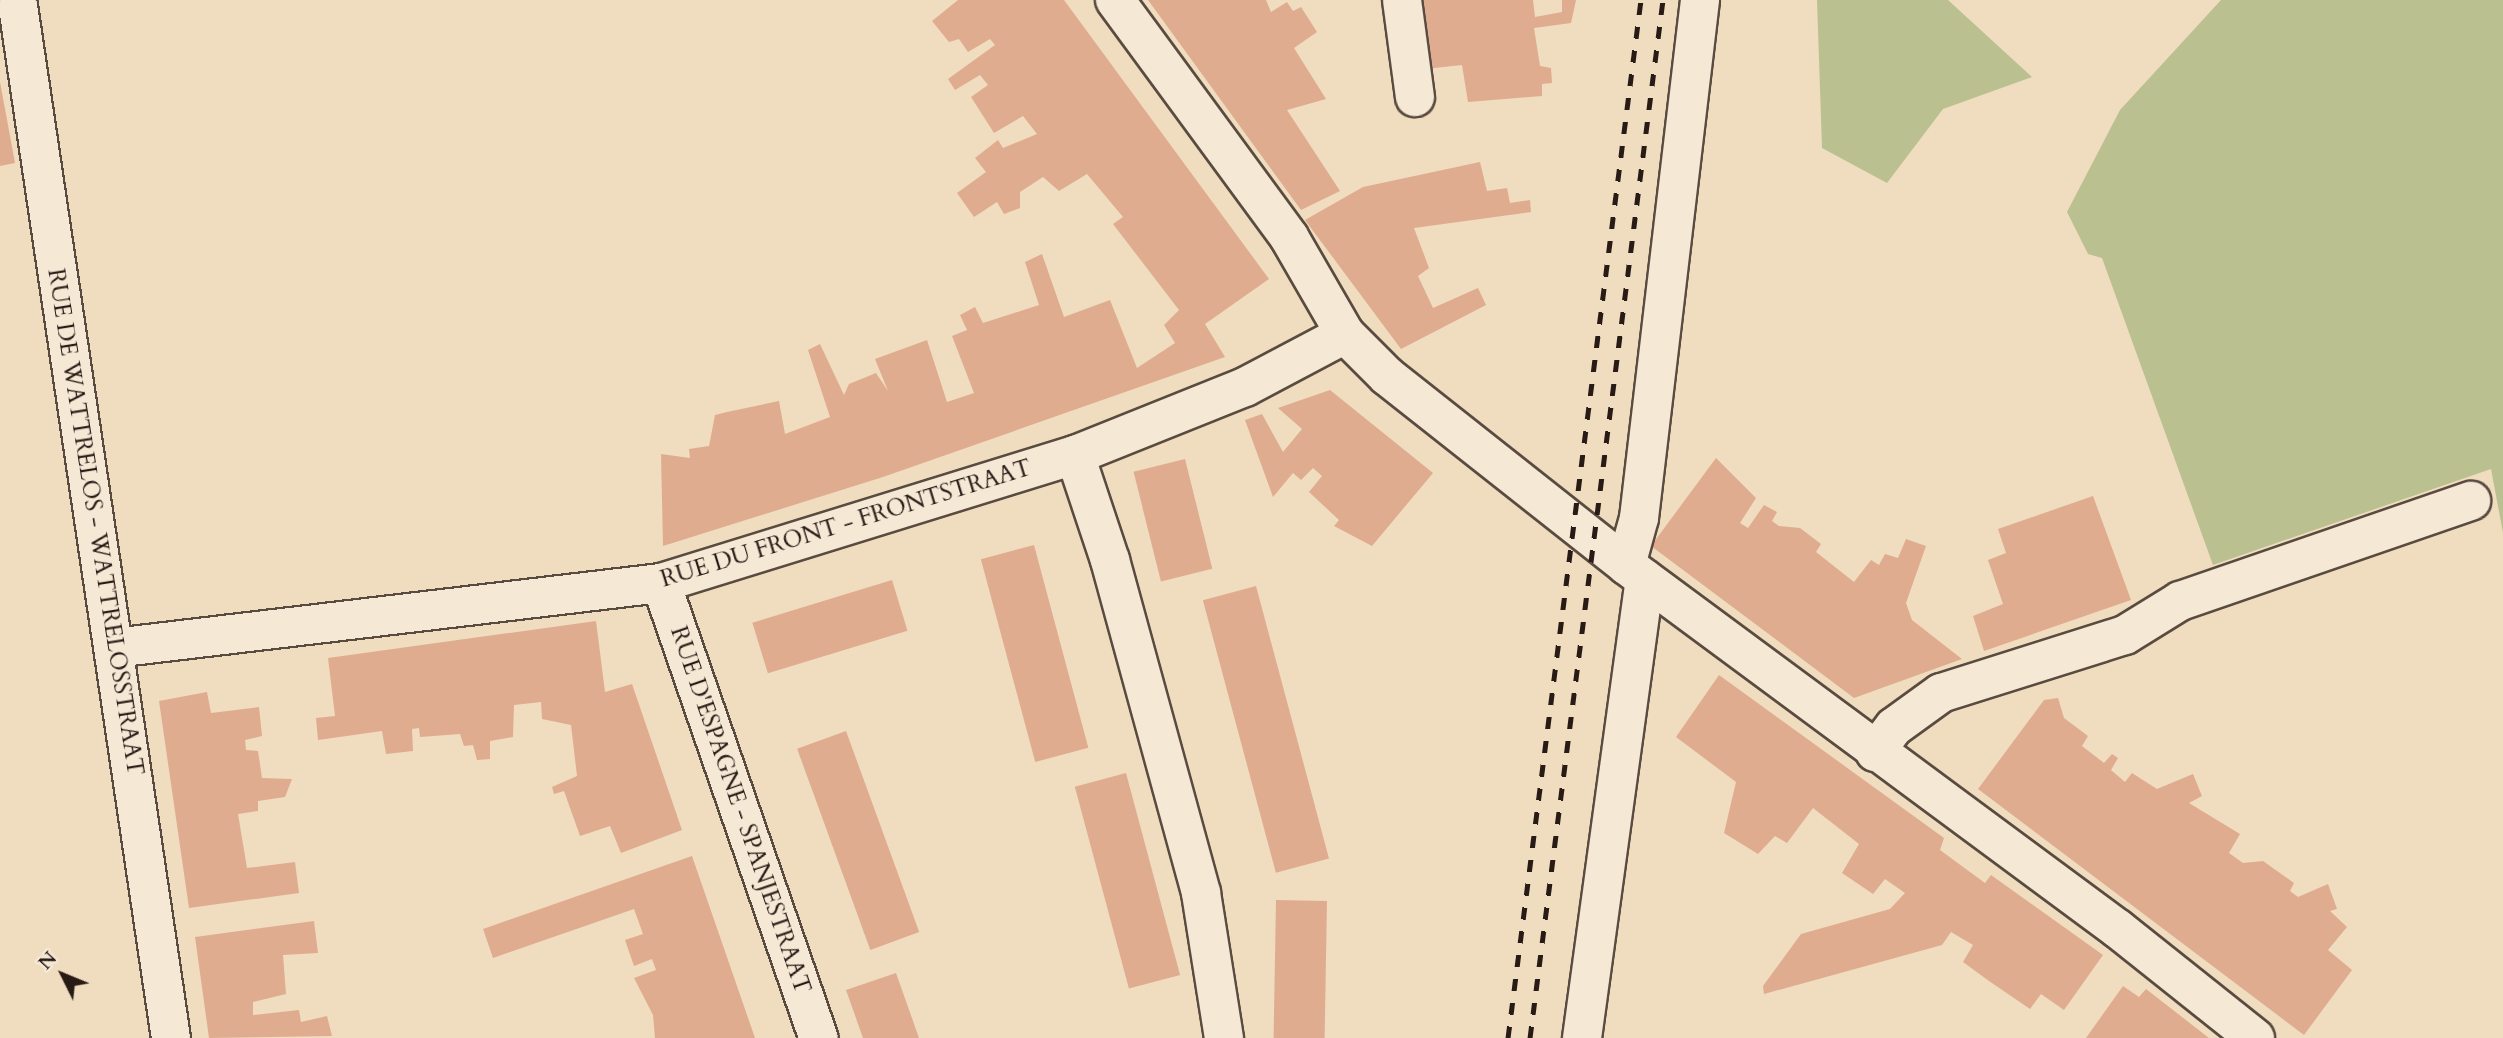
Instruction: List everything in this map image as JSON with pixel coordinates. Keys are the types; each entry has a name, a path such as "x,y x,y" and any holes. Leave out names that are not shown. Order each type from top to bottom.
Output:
{"street":[{"path":"1115,0 1289,237 1345,334 1387,376 1635,572 2255,1038"},
{"path":"1402,0 1415,97"},
{"path":"1582,1038 1639,518 1700,0"},
{"name":"RUE DE WATTRELOS - WATTRELOSSTRAAT","path":"19,5 171,1038"},
{"name":"RUE DU FRONT - FRONTSTRAAT","path":"114,648 661,583 1075,455 1245,387 1345,334"},
{"path":"1075,455 1110,560 1201,892 1224,1038"},
{"path":"1875,752 1894,727 1941,693 2125,635 2180,601 2471,501"},
{"name":"RUE D'ESPAGNE - SPANJESTRAAT","path":"661,583 819,1038"}],"green space":[{"path":"1817,0 1948,0 2032,77 1943,109 1887,183 1822,148"},
{"path":"2221,0 2503,0 2503,533 2491,469 2213,565 2102,258 2088,254 2067,212 2120,110"}],"building":[{"path":"958,0 1064,0 1269,279 1205,324 1225,357 883,477 663,546 661,454 690,458 689,449 709,446 715,415 727,412 779,401 785,434 830,417 808,350 820,344 844,395 849,384 876,373 888,391 875,359 927,340 947,402 974,393 952,336 967,330 960,315 975,307 983,323 1039,305 1025,262 1042,254 1064,317 1110,300 1137,368 1175,343 1164,325 1179,310 1113,224 1123,217 1087,174 1059,191 1043,177 1020,192 1020,208 1004,214 997,202 974,217 957,193 986,172 975,158 998,140 1003,148 1037,134 1023,116 994,133 971,97 988,85 980,75 955,90 948,79 995,45 990,39 968,52 959,39 949,42 932,21"},
{"path":"1148,0 1266,0 1271,12 1287,2 1293,11 1301,7 1317,32 1294,48 1326,99 1287,110 1340,191 1301,210"},
{"path":"1418,0 1533,0 1535,17 1562,12 1562,0 1576,0 1571,23 1534,28 1540,66 1551,68 1552,83 1542,84 1542,96 1468,102 1462,65 1425,69"},
{"path":"0,82 15,163 0,166"},
{"path":"1480,162 1487,191 1507,188 1510,203 1530,200 1531,212 1414,228 1429,268 1418,276 1433,308 1478,288 1486,305 1401,349 1305,220 1363,187"},
{"path":"1330,390 1433,473 1372,546 1334,526 1339,520 1309,492 1322,476 1313,468 1301,480 1293,473 1273,497 1245,420 1262,414 1283,452 1302,429 1278,408"},
{"path":"1716,458 1756,498 1740,523 1748,528 1764,505 1777,512 1772,521 1779,526 1800,528 1821,544 1816,552 1854,582 1871,560 1879,565 1885,554 1898,558 1906,539 1926,546 1906,603 1912,620 1962,659 1854,698 1651,546"},
{"path":"1185,459 1212,569 1161,581 1134,472"},
{"path":"2093,496 2131,600 1984,651 1973,616 2003,604 1988,560 2006,553 1998,529"},
{"path":"1034,545 1088,748 1035,762 981,559"},
{"path":"892,580 907,631 768,673 752,623"},
{"path":"1256,586 1329,858 1276,873 1203,600"},
{"path":"596,621 605,692 632,684 682,830 621,853 610,826 580,836 564,791 554,794 552,787 577,776 571,725 542,719 541,702 514,705 513,737 490,741 490,759 477,760 473,745 464,746 460,734 420,737 419,728 412,729 413,751 386,754 382,731 318,740 316,718 335,716 328,658"},
{"path":"1719,675 1944,838 1940,850 1985,883 1991,875 2103,955 2064,1010 2041,994 2030,1009 1989,981 1963,962 1973,945 1951,932 1942,945 1764,994 1763,986 1801,934 1890,909 1905,893 1885,879 1873,894 1842,873 1859,844 1813,808 1787,843 1775,836 1758,854 1724,833 1736,782 1676,737"},
{"path":"207,692 211,713 259,707 262,736 245,740 246,750 258,751 262,778 292,779 285,797 258,801 258,811 238,814 247,868 295,862 299,893 189,908 159,701"},
{"path":"2058,698 2064,718 2088,736 2082,746 2104,763 2112,754 2118,758 2111,770 2125,782 2132,773 2157,789 2193,774 2202,796 2189,803 2240,834 2229,853 2243,863 2263,861 2294,883 2290,891 2298,897 2328,884 2337,909 2330,911 2347,927 2328,950 2352,970 2304,1035 1978,789 2044,700"},
{"path":"846,731 919,932 870,950 797,749"},
{"path":"1126,773 1180,975 1129,989 1075,787"},
{"path":"692,856 755,1038 655,1038 653,1015 634,978 656,970 652,959 634,966 625,940 643,934 634,909 493,958 483,929"},
{"path":"1276,900 1327,901 1325,1038 1274,1038"},
{"path":"314,921 318,953 283,955 286,994 253,1002 253,1015 299,1010 301,1022 327,1016 332,1036 209,1038 195,937"},
{"path":"896,973 919,1038 863,1038 846,990"},
{"path":"2123,986 2139,997 2146,989 2209,1038 2086,1038"}],"railway":[{"path":"1508,1038 1641,0"},
{"path":"1530,1038 1663,0"}]}
